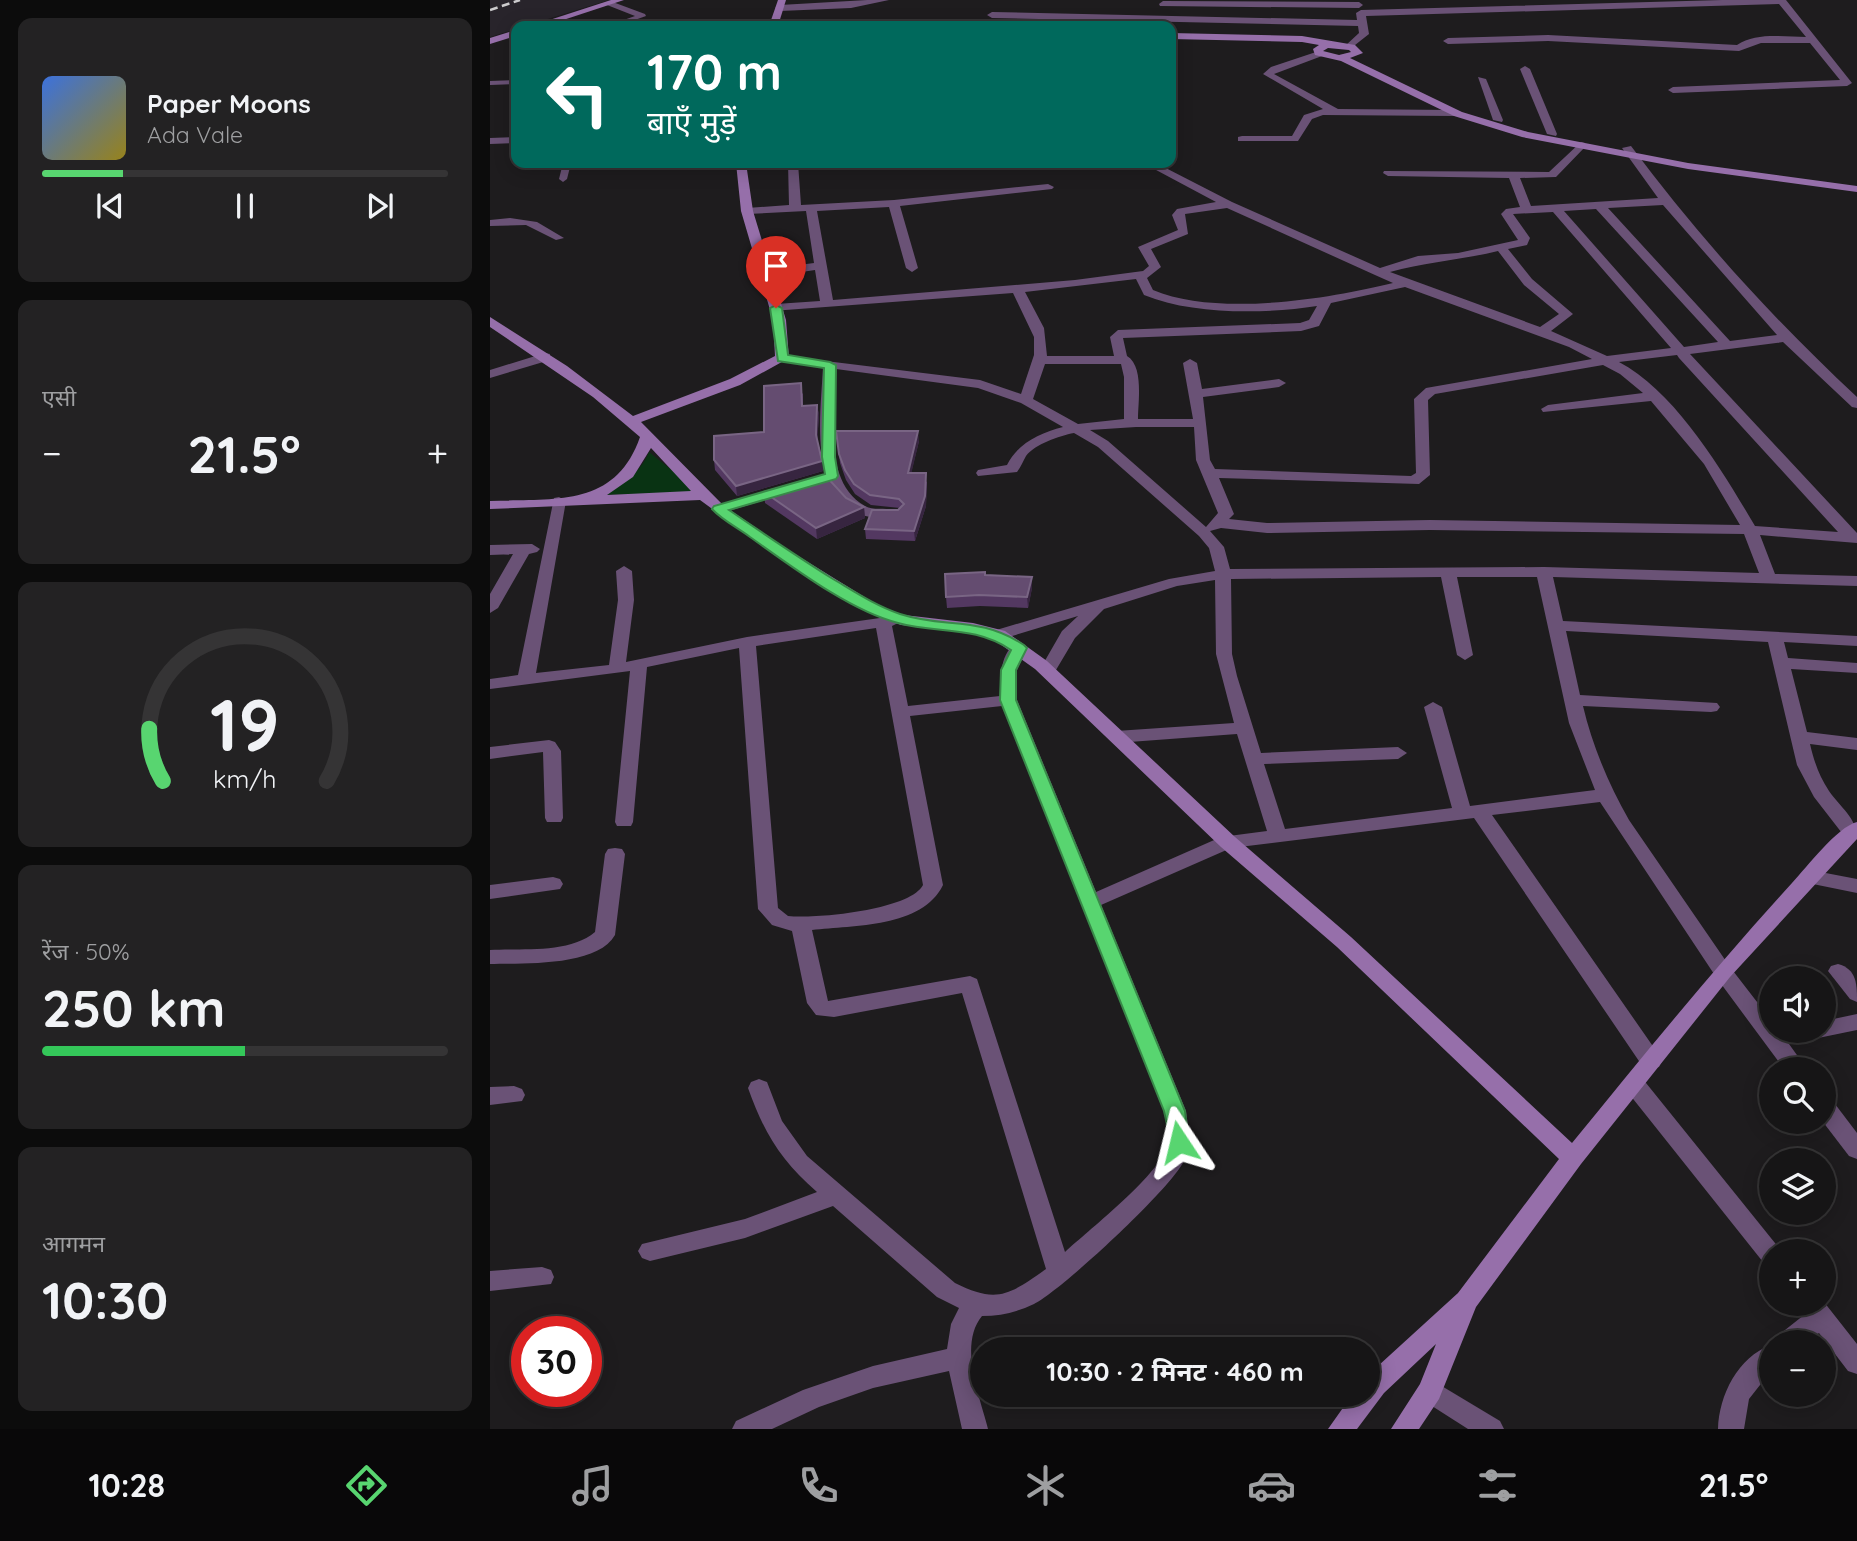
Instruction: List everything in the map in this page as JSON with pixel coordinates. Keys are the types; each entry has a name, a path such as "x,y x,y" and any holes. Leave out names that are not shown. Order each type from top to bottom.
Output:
{"street":[{"path":"552,21 620,0"},
{"path":"775,21 781,4 851,5 886,0"},
{"path":"990,0 992,21"},
{"path":"1163,4 1228,2 1360,10 1574,9 1668,3 1781,1 1847,83 1672,90"},
{"path":"1227,21 1228,2"},
{"path":"992,15 1227,21 1360,10"},
{"path":"1343,58 1353,50 1364,34 1360,10"},
{"path":"490,41 511,35"},
{"path":"1176,38 1302,39 1333,45 1353,50 1448,102 1498,120 1630,151 1857,189"},
{"path":"1176,38 1273,43 1319,51 1343,58 1454,113 1526,135 1581,145 1857,181"},
{"path":"1448,41 1548,38 1738,48 1748,42 1761,40 1812,40"},
{"path":"1333,45 1274,69 1268,74 1334,111"},
{"path":"1525,69 1552,134"},
{"path":"1481,79 1498,120"},
{"path":"1241,139 1294,139 1311,114 1334,111 1454,113"},
{"path":"490,141 511,140"},
{"path":"1388,173 1552,175 1581,145"},
{"path":"490,148 511,147"},
{"path":"1630,151 1666,201 1786,338 1857,404"},
{"path":"742,168 747,211 768,273 776,308 783,346 782,358"},
{"path":"793,168 795,209"},
{"path":"1158,168 1228,204 1379,272 1574,344 1625,370 1654,396 1710,463 1751,530 1768,576"},
{"path":"1514,176 1526,209"},
{"path":"747,211 894,204 1048,187"},
{"path":"1379,272 1414,261 1458,257 1525,241 1507,212 1666,201"},
{"path":"894,204 912,268"},
{"path":"776,308 1140,275 1154,270 1144,247 1184,232 1178,215 1181,211 1228,204"},
{"path":"1600,205 1727,345"},
{"path":"811,208 827,304"},
{"path":"1556,208 1681,351 1854,538"},
{"path":"1501,248 1528,282 1567,314 1540,332"},
{"path":"768,273 821,266"},
{"path":"1140,275 1151,294 1215,306 1259,309 1325,303 1406,283"},
{"path":"1017,288 1039,330 1038,360 1026,400"},
{"path":"1121,358 1116,337 1118,334 1301,327 1314,323 1325,303"},
{"path":"490,321 545,357 632,421 702,495 719,509 892,621"},
{"path":"1208,473 1255,477 1414,481 1423,475 1421,399 1425,394 1606,360 1786,338"},
{"path":"490,374 545,357"},
{"path":"632,421 735,382 782,358 969,382 1026,400 1075,427 1117,454 1204,533 1221,558 1224,654 1243,727 1277,834"},
{"path":"1038,360 1121,358 1128,363 1131,377 1131,425"},
{"path":"1190,363 1201,424 1201,446 1208,473 1225,506 1226,514 1220,523 1204,533"},
{"path":"819,480 828,457 830,365"},
{"path":"1195,394 1279,383"},
{"path":"1548,409 1654,396"},
{"path":"983,473 1012,469 1023,451 1050,436 1075,427 1201,424"},
{"path":"590,498 634,470 643,457 647,438"},
{"path":"719,509 819,480"},
{"path":"819,480 863,510 894,514"},
{"path":"490,505 590,498 702,495"},
{"path":"526,681 559,501"},
{"path":"1220,523 1267,528 1430,525 1751,530 1854,538"},
{"path":"490,550 550,549"},
{"path":"490,608 523,550"},
{"path":"617,669 626,600 624,571"},
{"path":"1448,572 1465,655"},
{"path":"999,635 1175,582 1223,574 1544,572 1857,580"},
{"path":"1544,572 1573,700 1590,756 1606,795 1621,822 1759,1020"},
{"path":"1047,671 1068,635 1099,604"},
{"path":"747,642 768,909 776,920 786,924 900,910 918,904 933,886 900,712 892,621"},
{"path":"490,684 617,669 673,655 747,642 892,621 973,628 999,635 1047,671 1228,842 1343,942 1573,1158"},
{"path":"1556,626 1857,641"},
{"path":"1341,1429 1375,1385 1467,1300 1573,1158 1723,972 1854,831 1821,793 1810,774 1775,638"},
{"path":"758,1088 772,1124 799,1163 946,1290 976,1305 1003,1305 1027,1296 1059,1273 1158,1180 1174,1158 1179,1142 1175,1111 1008,700 1009,670 1019,648"},
{"path":"1781,663 1857,668"},
{"path":"624,822 639,664"},
{"path":"900,712 1008,700"},
{"path":"1573,700 1712,707"},
{"path":"1433,707 1471,812 1651,1061"},
{"path":"1116,737 1243,727"},
{"path":"1800,737 1857,744"},
{"path":"490,753 549,746 552,751 554,818"},
{"path":"1253,759 1398,754"},
{"path":"1090,902 1228,842 1606,795"},
{"path":"490,957 583,950 599,942 605,935 615,854"},
{"path":"1810,877 1857,886"},
{"path":"490,892 554,884"},
{"path":"801,924 817,1003 823,1009 970,984 1059,1273"},
{"path":"1838,971 1857,994"},
{"path":"1836,1026 1857,1022"},
{"path":"1776,1043 1787,1057"},
{"path":"1634,1084 1759,1240"},
{"path":"490,1096 514,1095"},
{"path":"1836,1119 1853,1138"},
{"path":"650,1251 754,1228 801,1211 835,1194"},
{"path":"490,1281 542,1277"},
{"path":"1404,1429 1430,1391 1467,1300"},
{"path":"975,1429 960,1357 963,1322 976,1305"},
{"path":"1799,1330 1811,1316"},
{"path":"1819,1316 1857,1363"},
{"path":"745,1429 813,1398 873,1377 960,1357"},
{"path":"1731,1429 1734,1403 1740,1387 1759,1365"},
{"path":"1430,1391 1491,1429"}],"lane":[{"path":"610,3 642,16 626,21"},
{"path":"490,83 511,82"},
{"path":"563,179 566,168"},
{"path":"490,223 528,221 538,224 559,238"}],"shaded area":[{"path":"490,0 609,0 541,21 511,21 511,31 490,37"}],"green space":[{"path":"649,452 699,492 602,495 636,472"}],"building":[{"path":"801,383 802,406 817,405 816,435 822,461 736,486 714,460 714,436 764,432 764,386"},
{"path":"836,431 918,431 908,473 926,473 925,496 914,531 865,529 872,510 898,510 904,504 899,499 870,495 854,484 839,454"},
{"path":"825,475 846,498 864,507 816,528 764,492"},
{"path":"985,572 985,575 1032,577 1027,597 946,597 945,574"}],"railway":[{"path":"490,10 520,0"}],"route":[{"path":"776,308 783,346 782,358 830,365 828,457 832,476 719,509 784,554 873,609 901,620 973,628 999,635 1019,648 1009,670 1008,700 1175,1111 1179,1142"}]}
